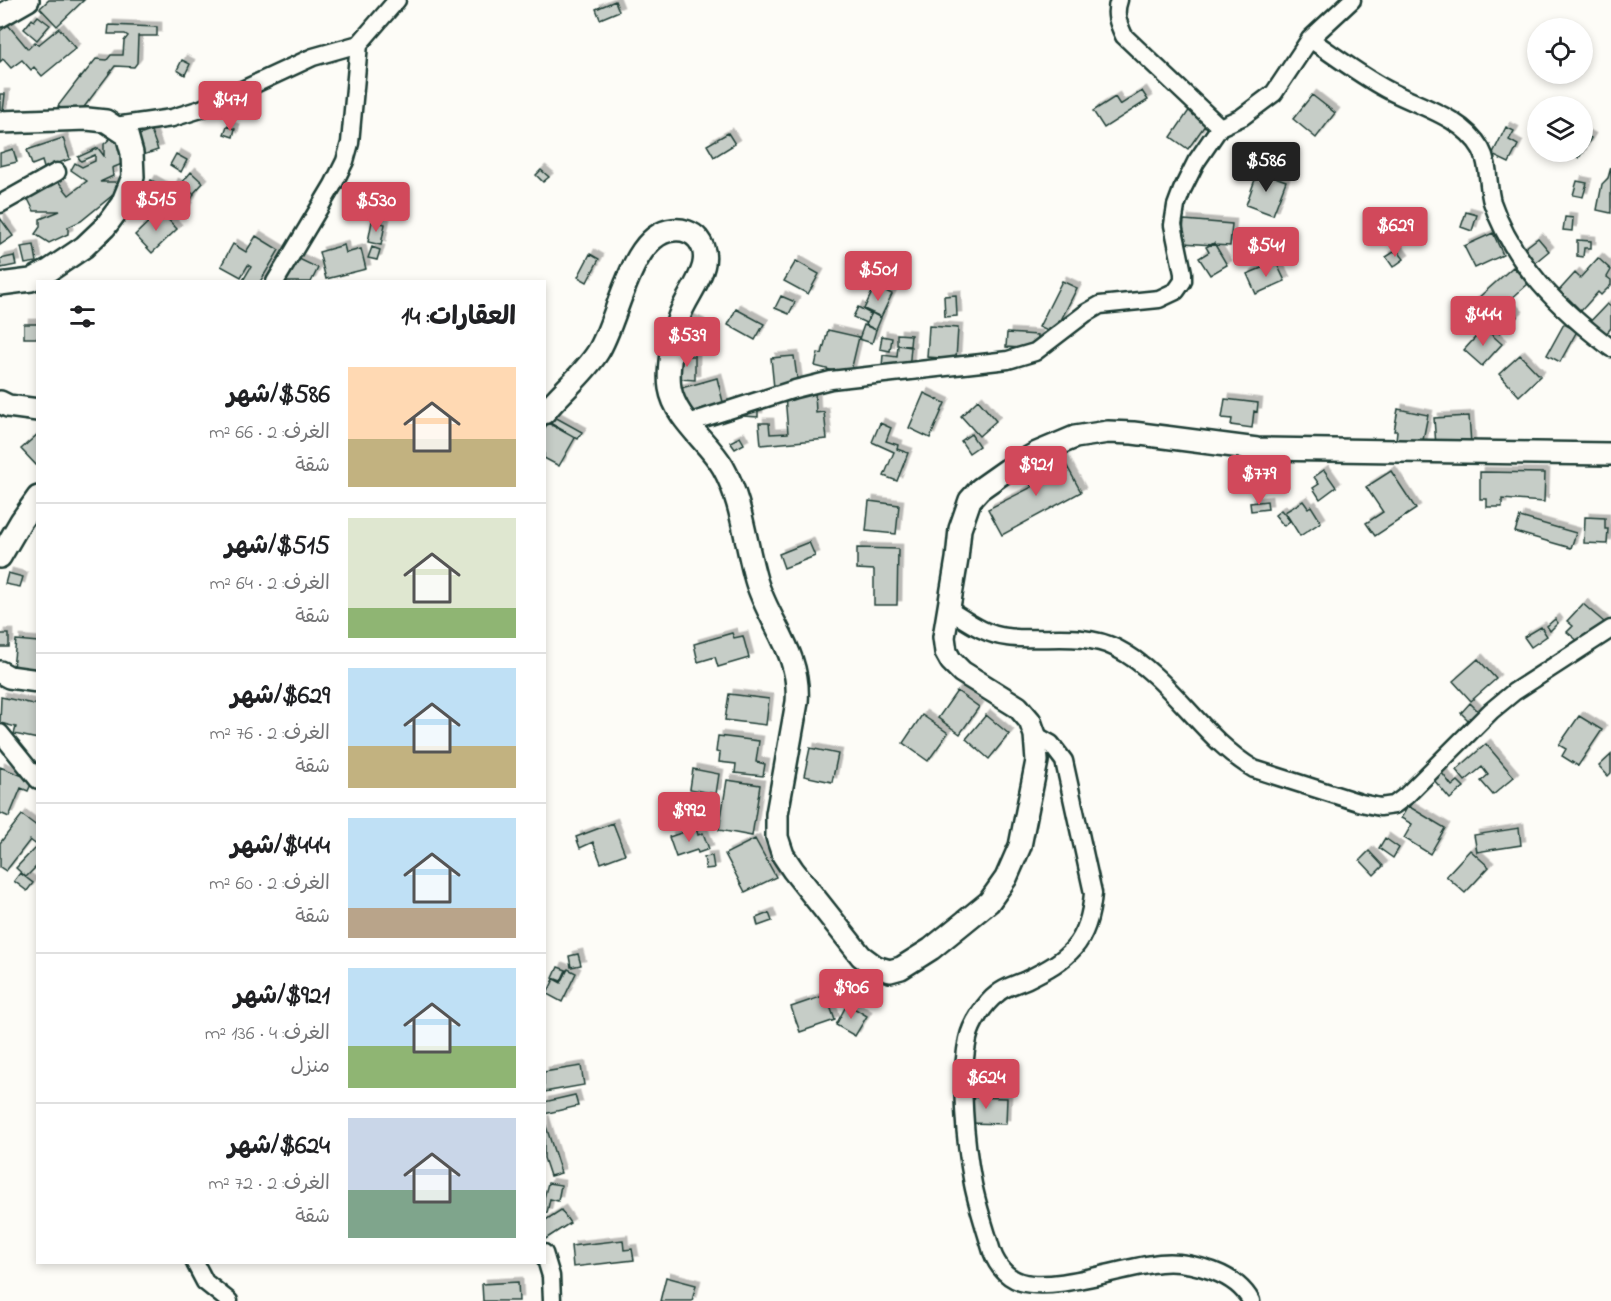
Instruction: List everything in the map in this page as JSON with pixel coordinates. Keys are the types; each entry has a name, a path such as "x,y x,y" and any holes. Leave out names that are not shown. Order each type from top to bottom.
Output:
{"main road":[{"path":"0,16 28,0"},
{"path":"0,122 87,119 106,121 127,135 132,153 133,177 117,212 84,248 31,280 0,284"},
{"path":"546,411 596,355 606,339 632,268 642,251 658,234 675,229 693,233 702,244 704,267 680,313 670,373 670,389 677,406 688,423 713,452 733,487 756,581 796,669 797,702 777,814 777,837 783,855 793,870 861,956 876,967 890,971 901,968 931,949 988,902 1006,878 1020,846 1036,761 1035,735 1030,721 1018,707 962,672 946,652 944,636 960,529 970,500 980,489 1036,453 1075,437 1108,432 1133,433 1257,449 1611,454"},
{"path":"0,402 8,406 36,410"},
{"path":"0,557 36,500"},
{"path":"0,672 9,677 36,681"}],"street":[{"path":"115,126 172,118 201,109 313,57 359,44 397,0"},
{"path":"1119,0 1116,10 1117,21 1124,36 1220,127"},
{"path":"688,423 831,380 1008,360 1035,352 1100,305 1160,299 1176,291 1183,281 1183,273 1173,225 1176,206 1196,162 1220,127 1242,117 1274,93 1310,39 1352,0"},
{"path":"1310,39 1388,90 1442,114 1471,136 1482,150 1492,201 1511,242 1529,273 1583,327 1611,348"},
{"path":"276,280 345,161 350,143 359,44"},
{"path":"0,204 57,172"},
{"path":"949,610 987,633 1007,638 1086,639 1114,647 1138,663 1162,684 1224,748 1254,769 1380,807 1394,805 1406,796 1491,711 1514,692 1611,629"},
{"path":"0,733 36,778"},
{"path":"1035,735 1051,744 1064,761 1093,893 1091,913 1081,937 1070,954 1054,967 998,993 980,1015 968,1037 964,1071 966,1128 973,1185 993,1257 1005,1273 1021,1282 1051,1284 1162,1263 1195,1264 1225,1275 1245,1290 1251,1301"},
{"path":"546,1260 551,1276 552,1301"},
{"path":"196,1264 205,1282 229,1301"}],"building":[{"path":"49,0 84,0 57,26 40,8"},
{"path":"615,1 619,11 600,19 596,9"},
{"path":"38,16 50,25 37,40 24,29 32,19 34,21"},
{"path":"8,25 28,49 35,42 38,45 59,28 76,48 42,76 34,67 31,70 22,60 11,68 3,59 0,62 0,31"},
{"path":"109,25 157,27 157,36 138,36 137,63 134,67 115,66 75,119 58,106 96,59 107,60 111,55 123,55 124,41 128,36 108,34"},
{"path":"182,60 190,64 185,75 177,70"},
{"path":"1142,91 1148,100 1104,128 1093,111 1115,97 1120,105"},
{"path":"0,94 5,94 3,112 0,112"},
{"path":"1312,95 1335,113 1316,138 1293,119"},
{"path":"1190,109 1208,121 1188,149 1171,137"},
{"path":"227,126 235,129 233,137 224,134"},
{"path":"1506,127 1514,131 1509,140 1518,145 1509,163 1492,155"},
{"path":"151,131 158,150 143,155 136,136"},
{"path":"728,133 735,144 714,157 707,145"},
{"path":"112,137 117,140 127,162 112,168 113,176 100,182 115,182 119,190 81,221 68,227 68,234 49,243 35,234 40,227 40,219 60,211 34,211 28,199 42,187 57,180 69,195 87,181 71,170 75,163 82,167 95,161 95,155 81,161 78,157 98,148 104,156 104,144"},
{"path":"63,138 70,159 44,168 42,161 32,165 27,150"},
{"path":"13,149 17,162 0,166 0,153"},
{"path":"176,154 187,160 181,172 170,165"},
{"path":"1611,167 1611,213 1597,210 1602,184 1608,178"},
{"path":"541,170 549,177 543,182 536,175"},
{"path":"1258,171 1286,181 1273,215 1246,205"},
{"path":"191,172 203,183 193,194 181,184"},
{"path":"151,180 170,191 174,183 194,194 183,215 143,194"},
{"path":"1577,181 1587,183 1583,197 1573,195"},
{"path":"160,211 177,229 152,253 135,235"},
{"path":"1466,212 1477,215 1472,231 1461,227"},
{"path":"1565,217 1573,218 1572,231 1563,230"},
{"path":"0,218 13,236 0,245"},
{"path":"1184,220 1232,224 1230,246 1182,243"},
{"path":"372,221 385,224 381,245 368,242"},
{"path":"1493,233 1503,255 1475,268 1464,246"},
{"path":"256,236 279,250 261,280 243,280 251,267 248,265 241,277 221,266 233,244 246,252"},
{"path":"1538,238 1549,251 1532,265 1521,251"},
{"path":"1577,240 1591,241 1591,248 1584,248 1583,257 1577,256"},
{"path":"1214,243 1227,265 1210,275 1199,258 1209,252 1206,247"},
{"path":"34,245 37,262 25,264 21,247"},
{"path":"344,245 346,253 361,249 366,269 326,279 319,252"},
{"path":"372,247 380,250 377,260 368,258"},
{"path":"1397,250 1404,259 1393,267 1386,257"},
{"path":"590,254 599,259 587,282 578,277"},
{"path":"14,256 16,265 1,268 0,259"},
{"path":"295,257 318,268 312,280 284,280"},
{"path":"1598,258 1611,270 1607,277 1611,280 1611,285 1601,295 1598,292 1581,311 1569,299 1565,303 1556,294 1575,273 1580,278"},
{"path":"796,261 819,274 808,294 784,281"},
{"path":"1276,262 1285,281 1256,294 1247,274"},
{"path":"1513,267 1528,284 1503,306 1501,304 1480,321 1468,307"},
{"path":"1062,281 1077,288 1054,334 1039,327"},
{"path":"875,286 892,294 881,317 864,309"},
{"path":"956,295 957,316 945,317 944,296"},
{"path":"781,296 795,302 789,314 775,308"},
{"path":"1607,304 1611,307 1611,328 1601,340 1586,326"},
{"path":"1508,306 1518,316 1499,333 1489,323"},
{"path":"858,307 871,314 866,323 853,317"},
{"path":"736,309 764,324 755,340 728,325"},
{"path":"872,313 881,318 876,330 866,325"},
{"path":"689,319 700,324 698,331 686,326"},
{"path":"24,324 36,324 36,338 24,338"},
{"path":"1564,324 1577,331 1560,362 1547,355"},
{"path":"864,325 876,330 872,343 859,339"},
{"path":"929,326 958,328 956,359 927,357"},
{"path":"1484,328 1502,344 1482,366 1464,350"},
{"path":"828,330 859,337 850,375 815,366 818,353 822,354"},
{"path":"1007,333 1038,335 1037,349 1006,347"},
{"path":"897,334 911,335 910,346 897,345"},
{"path":"882,336 892,338 890,351 880,349"},
{"path":"898,345 911,347 909,370 882,366 883,355 897,357"},
{"path":"1520,355 1540,376 1519,396 1499,374"},
{"path":"679,356 695,356 695,380 679,379"},
{"path":"794,356 798,385 774,388 771,358"},
{"path":"717,378 724,406 686,416 678,389"},
{"path":"815,392 816,413 824,412 827,439 761,445 759,423 769,423 770,434 788,433 785,395"},
{"path":"924,393 945,403 930,438 909,428"},
{"path":"1225,399 1258,403 1257,412 1254,411 1252,428 1231,425 1232,419 1222,418"},
{"path":"978,400 996,421 979,436 961,416"},
{"path":"744,406 758,407 758,417 743,416"},
{"path":"1398,409 1428,415 1422,445 1396,440 1397,431 1394,431"},
{"path":"553,416 582,432 578,439 550,423"},
{"path":"1469,416 1471,444 1436,446 1434,418"},
{"path":"548,423 575,438 559,466 546,459 546,426"},
{"path":"880,423 891,428 886,441 898,445 897,449 908,453 897,481 884,476 894,452 872,442"},
{"path":"971,434 979,446 969,453 961,441"},
{"path":"36,436 36,465 21,449"},
{"path":"740,437 744,444 735,449 730,442"},
{"path":"1062,457 1081,492 1002,535 988,509 1032,487 1026,477"},
{"path":"1241,468 1243,480 1234,481 1232,469"},
{"path":"1324,470 1336,487 1320,499 1313,488 1319,484 1314,477"},
{"path":"1391,471 1416,509 1375,536 1366,523 1383,512 1366,487"},
{"path":"1480,472 1545,473 1544,502 1502,499 1502,507 1487,507 1487,499 1480,499"},
{"path":"869,501 899,505 896,534 866,531"},
{"path":"1267,501 1268,509 1251,511 1250,503"},
{"path":"1303,501 1308,508 1311,506 1321,522 1300,536 1285,512"},
{"path":"1281,510 1290,521 1284,526 1275,515"},
{"path":"1520,517 1576,533 1571,548 1515,532"},
{"path":"1585,517 1605,518 1605,529 1608,529 1607,544 1584,543"},
{"path":"809,542 815,556 784,568 779,554"},
{"path":"857,548 898,549 897,605 874,605 874,570 857,569"},
{"path":"8,573 23,577 20,587 5,584"},
{"path":"1583,604 1604,622 1584,646 1567,632 1573,626 1567,621"},
{"path":"1555,619 1558,623 1550,631 1547,626"},
{"path":"1541,627 1547,636 1531,647 1524,637"},
{"path":"732,633 734,638 743,636 749,658 718,667 715,657 698,662 694,644"},
{"path":"0,634 9,634 9,647 0,647"},
{"path":"16,640 36,642 36,671 13,668"},
{"path":"1478,659 1496,679 1471,701 1453,681"},
{"path":"957,691 979,707 960,734 938,718"},
{"path":"729,694 769,699 766,725 725,720"},
{"path":"1,697 36,705 36,739 14,734 16,727 0,723"},
{"path":"1470,703 1479,712 1470,722 1461,713"},
{"path":"922,715 948,733 928,761 903,743"},
{"path":"986,715 1009,734 989,759 966,739"},
{"path":"1579,716 1602,730 1578,766 1562,756 1566,749 1559,745"},
{"path":"718,736 759,741 756,762 765,764 763,776 735,773 736,764 719,762 720,753 716,752"},
{"path":"1486,744 1514,777 1493,795 1481,781 1488,775 1482,767 1465,781 1456,770"},
{"path":"810,748 838,754 832,782 804,776"},
{"path":"1611,755 1611,773 1608,776 1599,766"},
{"path":"0,767 33,780 28,791 21,788 9,817 0,813"},
{"path":"693,769 719,774 716,794 690,789"},
{"path":"1442,773 1452,786 1458,781 1464,787 1450,799 1434,780"},
{"path":"727,780 760,785 752,836 719,830"},
{"path":"1408,806 1445,828 1430,854 1404,838 1412,824 1401,818"},
{"path":"22,815 36,826 36,844 30,840 6,871 0,867 0,843"},
{"path":"613,823 625,854 601,863 593,842 580,848 576,837"},
{"path":"696,828 698,835 703,833 709,849 698,853 697,850 676,857 669,837"},
{"path":"1519,828 1521,845 1477,852 1474,835"},
{"path":"1385,838 1399,848 1393,858 1379,848"},
{"path":"755,839 776,877 745,892 725,854"},
{"path":"34,849 36,850 36,867 26,877 16,868"},
{"path":"1470,850 1489,867 1465,893 1446,876"},
{"path":"1369,851 1383,866 1374,875 1360,860"},
{"path":"712,856 714,868 706,869 704,857"},
{"path":"20,873 33,883 27,891 14,881"},
{"path":"769,913 772,921 758,926 756,918"},
{"path":"578,954 581,965 571,967 569,956"},
{"path":"558,967 566,970 561,981 553,978"},
{"path":"568,969 576,973 562,1002 547,994 554,979 561,983"},
{"path":"826,995 835,1020 800,1032 791,1007"},
{"path":"847,1004 867,1016 855,1036 836,1025"},
{"path":"581,1066 584,1085 546,1092 546,1072"},
{"path":"575,1095 578,1106 546,1114 546,1102"},
{"path":"966,1097 1007,1098 1006,1124 966,1123"},
{"path":"546,1126 561,1173 550,1176 546,1164"},
{"path":"548,1183 561,1185 558,1201 550,1199 547,1213 546,1213"},
{"path":"561,1210 570,1223 546,1239 546,1220"},
{"path":"623,1240 624,1250 632,1249 634,1260 573,1267 571,1246"},
{"path":"666,1277 696,1285 692,1301 660,1301"},
{"path":"518,1282 519,1301 483,1301 482,1284"}]}
